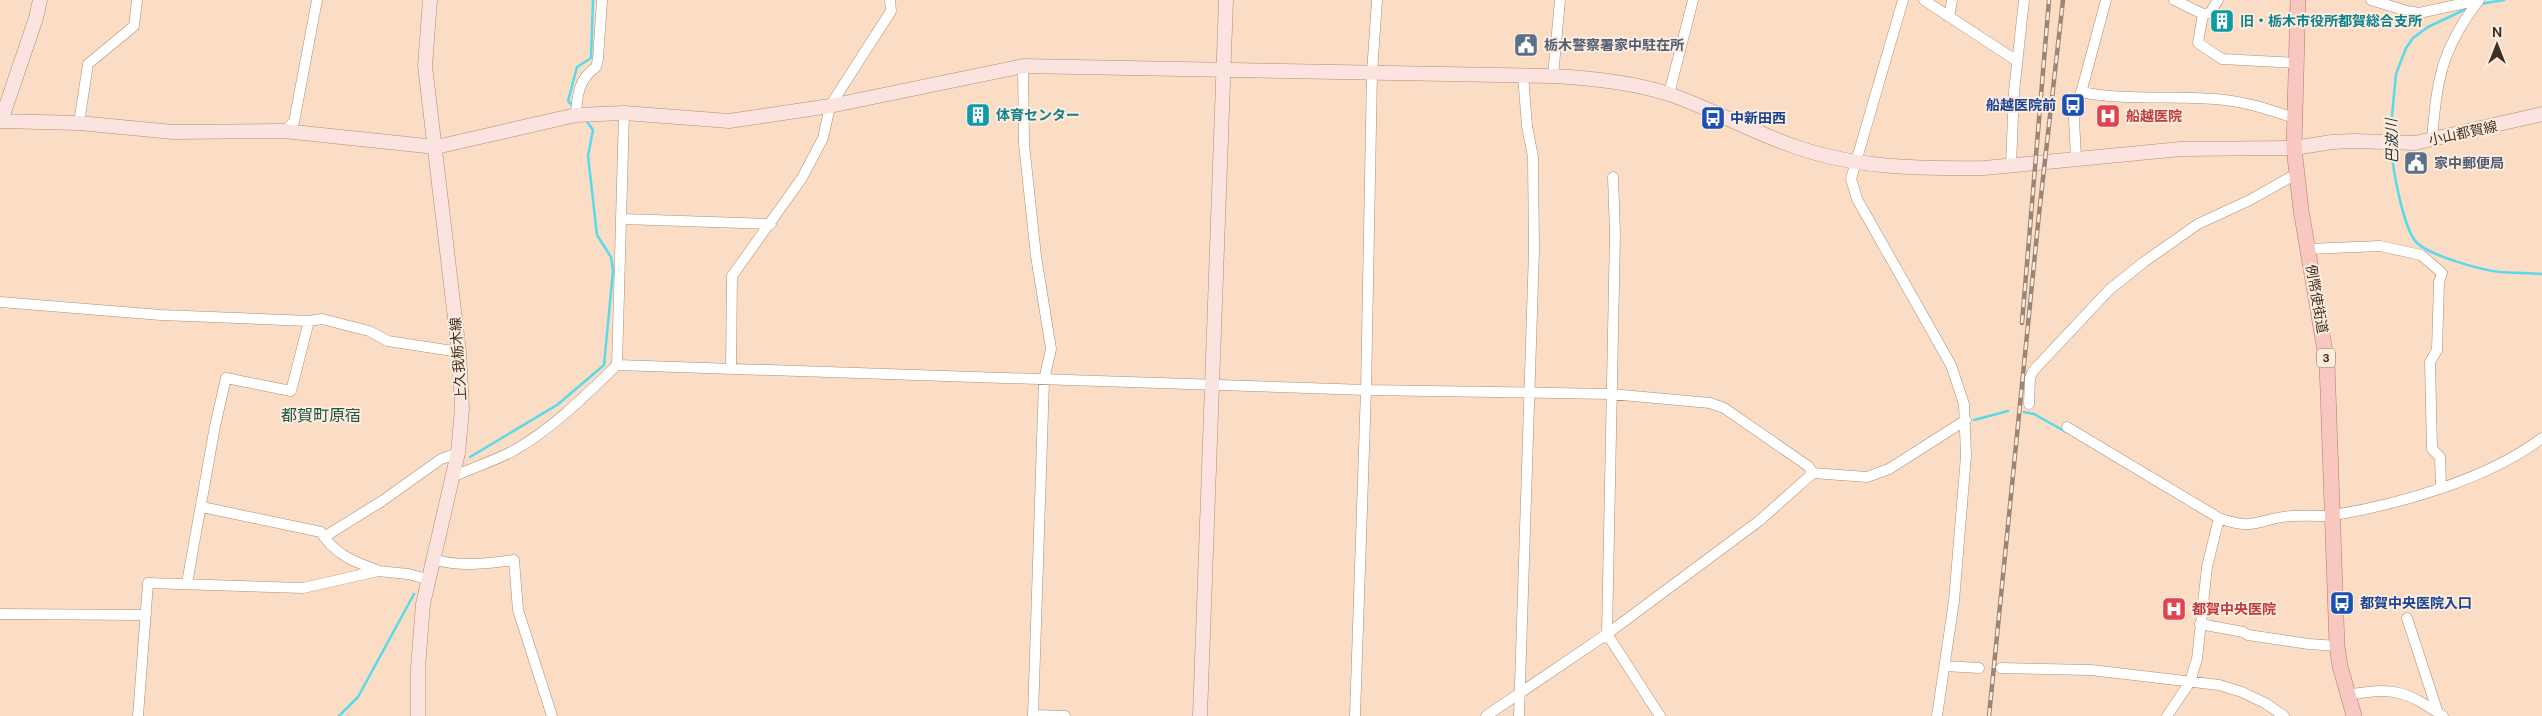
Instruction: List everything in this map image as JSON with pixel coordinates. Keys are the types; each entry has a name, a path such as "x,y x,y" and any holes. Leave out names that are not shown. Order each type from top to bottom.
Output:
{"main road":[{"name":"例幣使街道","path":"2298,0 2294,118 2296,174 2326,363 2337,646 2347,694 2354,716"}],"street":[{"path":"0,121 36,18 40,0"},
{"path":"79,123 88,64 134,26 137,0"},
{"path":"284,131 294,122 317,0"},
{"name":"上久我栃木線","path":"418,716 420,637 427,579 458,452 462,409 459,352 425,66 430,0"},
{"path":"576,115 580,88 585,75 596,67 598,59 602,0"},
{"path":"730,369 732,276 772,224 802,178 824,138 830,106 891,11 890,0"},
{"path":"1200,716 1222,68 1226,0"},
{"path":"1355,716 1366,390 1372,73 1378,0"},
{"path":"1553,76 1560,0"},
{"path":"1669,94 1693,0"},
{"path":"1903,0 1851,179 1858,199 1951,365 1961,392 1966,420 1966,456 1954,601 1937,716"},
{"path":"1924,0 2017,61"},
{"path":"1946,15 1950,12 1952,0"},
{"path":"2011,165 2017,61 2024,0"},
{"path":"2076,158 2074,119 2106,0"},
{"path":"2174,0 2203,14 2210,13 2218,0"},
{"path":"2370,0 2419,13 2479,0"},
{"path":"2432,140 2436,90 2446,52 2463,22 2479,0"},
{"path":"2203,14 2198,43 2222,59 2296,63"},
{"path":"1023,66 1024,152 1036,256 1051,349 1044,380 1034,715 1065,716"},
{"name":"小山都賀線","path":"0,121 79,123 172,132 284,131 436,147 576,115 624,113 729,121 830,106 1023,66 1222,68 1372,73 1523,75 1618,82 1669,94 1796,147 1855,162 1902,167 1952,168 2011,165 2181,149 2294,148 2332,142 2396,144 2432,140 2542,114"},
{"path":"1519,716 1518,692 1534,250 1533,157 1527,126 1523,75"},
{"path":"2081,92 2145,97 2215,99 2261,106 2294,118"},
{"path":"452,477 511,452 537,436 588,394 617,365 624,113"},
{"path":"2029,404 2030,378 2034,370 2109,290 2198,224 2250,200 2296,174"},
{"path":"1613,177 1615,233 1606,634 1660,716"},
{"path":"622,220 772,224"},
{"path":"2308,249 2380,246 2421,255 2442,273 2439,282 2437,350 2430,362 2432,449 2440,457 2441,488"},
{"path":"0,302 161,315 309,321 322,319 369,331 388,341 459,352"},
{"path":"187,583 194,534 202,507 215,426 226,378 291,391 309,321"},
{"path":"617,365 1366,390 1611,394 1710,403 1724,408 1808,466 1813,473"},
{"path":"1486,716 1518,692 1606,634 1759,521 1813,473 1867,477 1890,469 1966,420"},
{"path":"2067,427 2218,518 2236,524 2252,525 2288,516 2332,515 2441,488 2480,474 2530,447 2542,438"},
{"path":"324,537 382,501 441,459 458,452"},
{"path":"202,507 321,532 349,560 378,571 408,574 427,579"},
{"path":"2167,716 2190,682 2197,659 2207,567 2218,518"},
{"path":"432,560 450,564 473,565 514,560 518,610 552,716"},
{"path":"138,716 148,583 303,588 378,571"},
{"path":"0,614 146,615"},
{"path":"2407,618 2440,714"},
{"path":"2200,624 2243,632 2248,635 2337,646"},
{"path":"1945,666 1979,668"},
{"path":"2001,668 2091,670 2219,685 2242,692 2265,703 2284,716"},
{"path":"2347,694 2377,690 2396,690 2416,699 2440,714"}],"waterway":[{"path":"574,107 568,101 577,67 591,58 593,0"},
{"name":"巴波川","path":"2480,4 2504,0"},
{"name":"巴波川","path":"2390,137 2396,74 2406,48 2413,38 2428,27 2468,8"},
{"path":"470,457 557,405 604,365 613,271 611,257 597,235 588,156 593,130 586,120"},
{"name":"巴波川","path":"2391,148 2396,184 2403,212 2407,225 2417,243 2433,253 2481,268 2500,272 2542,274"},
{"path":"1974,420 2008,411"},
{"path":"2024,412 2034,414 2066,432"},
{"path":"339,716 358,697 414,594"}],"railway":[{"path":"2022,323 2049,0"},
{"path":"1989,716 2039,214 2063,0"}],"place":[{"name":"旧・栃木市役所都賀総合支所","path":"2222,21"},
{"name":"栃木警察署家中駐在所","path":"1526,45"},
{"name":"船越医院前","path":"2073,105"},
{"name":"体育センター","path":"978,115"},
{"name":"船越医院","path":"2108,116"},
{"name":"中新田西","path":"1713,118"},
{"name":"家中郵便局","path":"2416,163"},
{"name":"都賀中央医院入口","path":"2342,603"},
{"name":"都賀中央医院","path":"2174,609"}],"district":[{"name":"都賀町原宿","path":"321,415"}]}
